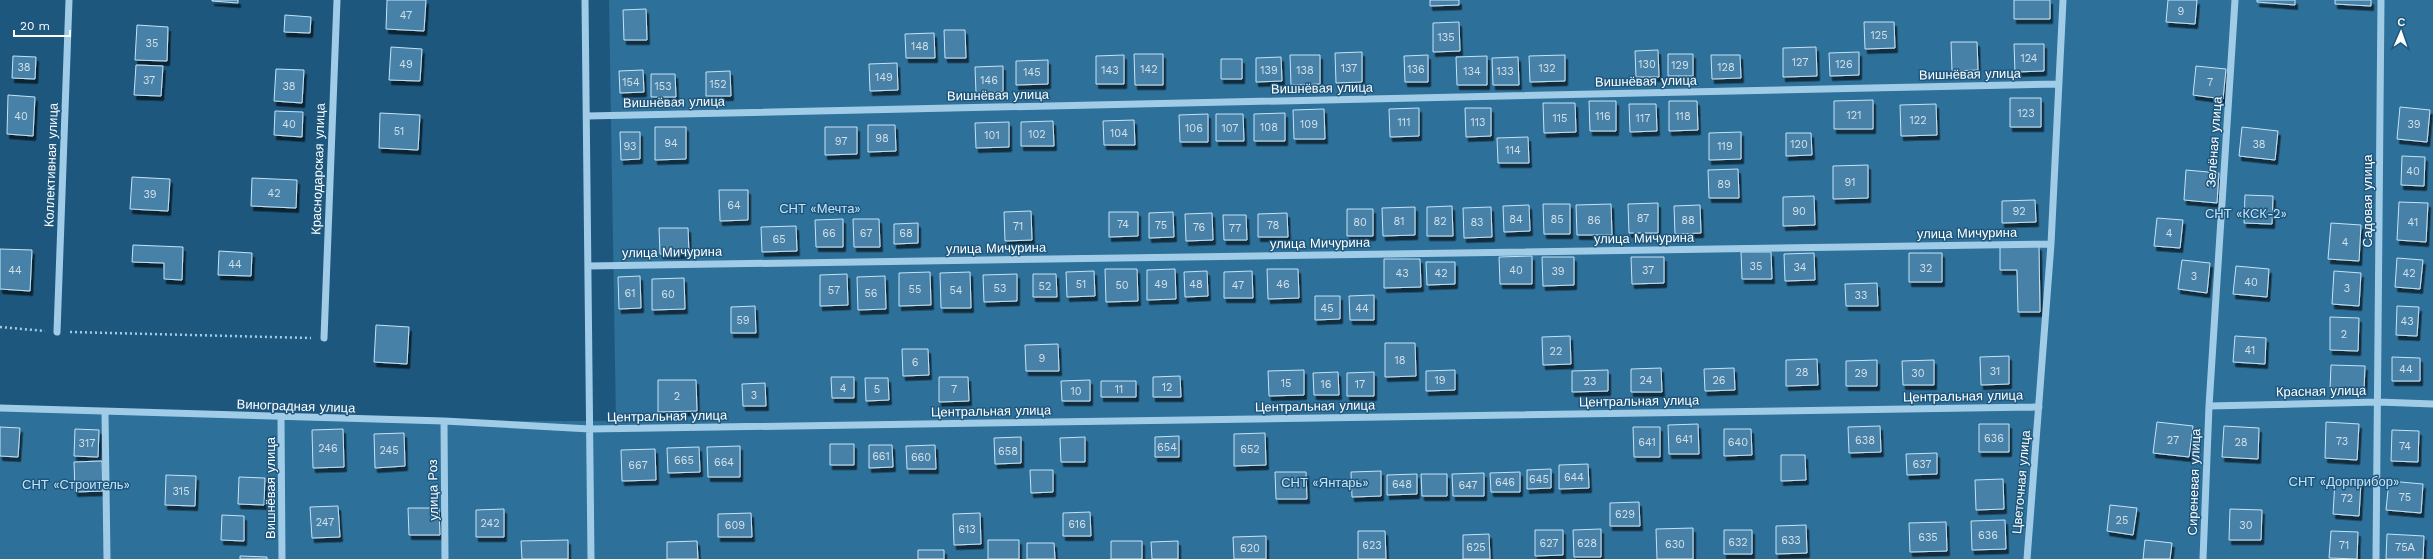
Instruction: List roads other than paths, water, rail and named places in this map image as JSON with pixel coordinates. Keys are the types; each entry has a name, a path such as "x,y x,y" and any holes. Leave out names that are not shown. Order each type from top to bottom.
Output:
{"street":[{"name":"Коллективная улица","path":"57,332 70,0"},
{"name":"Краснодарская улица","path":"324,338 337,0"},
{"path":"585,0 591,559"},
{"name":"Цветочная улица","path":"2027,559 2051,244 2063,0"},
{"name":"Зелёная улица","path":"2208,406 2235,0"},
{"name":"Садовая улица","path":"2378,402 2381,0"},
{"name":"Вишнёвая улица","path":"587,116 2058,84"},
{"name":"улица Мичурина","path":"588,266 2051,244"},
{"path":"2376,559 2378,402"},
{"name":"Красная улица","path":"2208,406 2378,402 2433,404"},
{"name":"Сиреневая улица","path":"2203,559 2208,406"},
{"name":"Центральная улица","path":"590,429 2039,407"},
{"name":"Виноградная улица","path":"0,408 444,421 590,429"},
{"path":"105,412 107,559"},
{"name":"Вишнёвая улица","path":"282,417 282,559"},
{"name":"улица Роз","path":"444,421 446,559"}],"park label":[{"name":"СНТ «Мечта»","path":"820,208"},
{"name":"СНТ «КСК-2»","path":"2246,213"},
{"name":"СНТ «Дорприбор»","path":"2344,481"},
{"name":"СНТ «Янтарь»","path":"1325,482"},
{"name":"СНТ «Строитель»","path":"76,484"}]}
